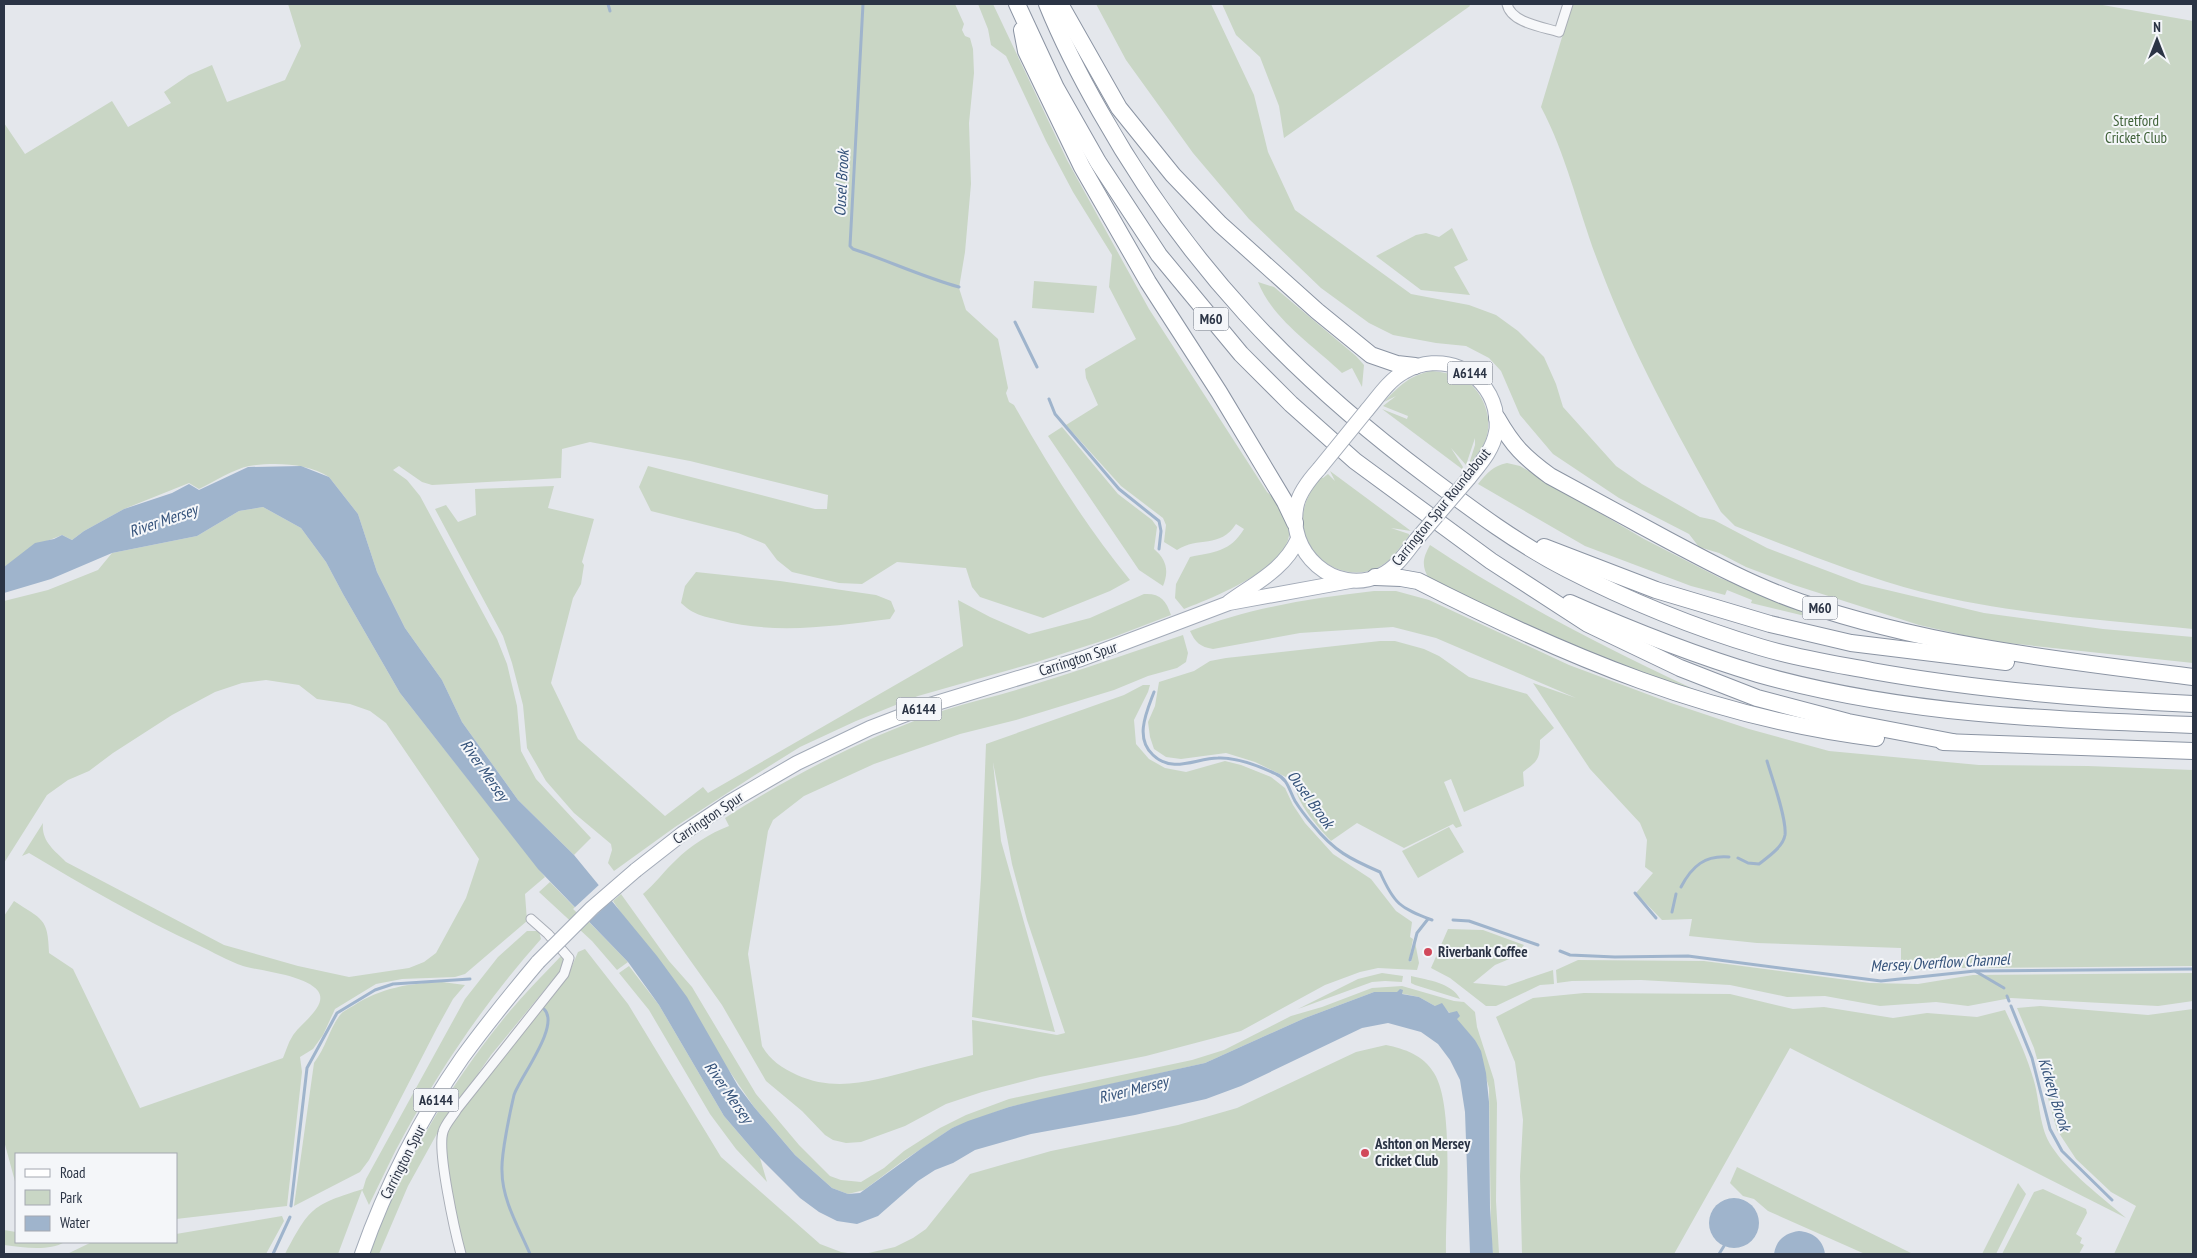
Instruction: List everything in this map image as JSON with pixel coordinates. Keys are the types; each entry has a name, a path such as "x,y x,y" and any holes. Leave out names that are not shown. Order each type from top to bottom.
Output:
{"highway":[{"name":"M60","path":"1017,4 1026,51 1082,167 1148,282 1219,392 1285,502 1296,531"},
{"name":"M60","path":"1017,4 1056,88 1098,162 1158,255 1241,354 1291,404 1355,461 1491,561 1588,624 1680,668 1757,698 1848,722 1953,742"},
{"name":"M60","path":"1047,4 1081,76 1120,147 1159,207 1202,264 1250,319 1330,398 1378,439 1500,530 1565,568 1641,606 1762,648 1840,665 1979,688 2057,696 2193,704"},
{"path":"1060,4 1119,108 1173,175 1220,224 1317,311 1372,355 1397,364 1415,366"},
{"name":"M60","path":"1497,418 1512,444 1531,462 1550,476 1718,566 1798,601 1875,626 1954,643 2020,655 2193,677"},
{"name":"M60","path":"1500,530 1656,590 1770,624 1851,643 1994,661 2193,677"},
{"name":"M60","path":"1491,561 1553,596 1630,630 1758,674 1835,692 1968,713 2085,721 2193,725"},
{"name":"M60","path":"1375,577 1418,581 1507,626 1581,658 1670,692 1772,721 1843,734 1883,738 2193,751"}],"main road":[{"name":"Carrington Spur Roundabout","path":"1437,363 1459,367 1468,371 1482,382 1488,392 1497,418 1496,432 1490,450 1469,478 1394,566 1375,577 1350,580 1336,577 1317,566 1304,551 1296,531 1298,501 1311,478 1393,380 1415,366 1437,363"},
{"name":"Carrington Spur","path":"1229,603 1266,578 1290,555 1296,531"},
{"name":"Carrington Spur","path":"362,1254 395,1176 429,1113 462,1059 538,962 592,908 682,834 730,802 833,744 930,705 1082,659 1229,603 1350,580"}],"street":[{"path":"1507,4 1510,12 1516,17 1559,32 1568,4"},
{"path":"461,1254 446,1178 442,1147 443,1132 457,1109 564,974 568,965 569,958 562,948 531,918"}],"green space":[{"path":"288,4 955,4 964,24 962,30 965,36 970,38 973,49 974,73 969,123 971,184 965,252 959,288 966,310 998,339 1009,402 1014,405 1054,473 1083,517 1130,580 1110,591 1043,618 980,597 972,587 966,568 897,562 862,584 839,583 792,572 777,560 765,544 738,533 651,511 639,487 648,466 815,509 827,509 828,495 690,461 590,442 562,449 561,478 432,485 422,482 399,466 393,470 407,480 420,496 497,639 507,664 517,706 521,751 536,779 591,838 574,855 518,800 462,722 442,680 405,628 377,572 358,514 329,477 321,472 301,466 259,465 237,470 199,489 189,483 124,509 84,531 72,540 62,535 47,541 4,567 4,123 25,154 112,101 128,127 171,103 164,92 189,75 212,65 227,102 285,80 301,46"},
{"path":"978,4 993,4 1067,160 1149,309 1267,492 1281,509 1289,525 1288,541 1279,555 1266,567 1231,589 1184,609 1175,598 1176,584 1190,557 1227,547 1239,537 1244,529 1236,524 1223,537 1185,546 1177,550 1164,542 1166,525 1163,518 1121,486 1066,425 1098,405 1086,378 1085,369 1136,339 1109,287 1112,255 1073,192 1046,141 1006,56 991,45 988,29"},
{"path":"1096,4 1211,4 1254,95 1268,152 1295,210 1411,294 1469,305 1496,315 1518,331 1544,357 1556,384 1563,407 1616,466 1642,484 1700,517 1714,520 1767,548 1862,584 1984,613 2103,629 2193,637 2193,663 1989,641 1919,625 1794,585 1746,567 1719,553 1699,547 1689,534 1619,498 1553,454 1520,415 1501,371 1489,358 1466,346 1436,343 1393,335 1369,323 1321,288 1249,219 1193,153 1126,60"},
{"path":"1222,4 1469,4 1470,6 1284,138 1279,106 1260,57 1236,35"},
{"name":"Stretford Cricket Club","path":"1572,4 2097,4 2193,21 2193,629 2023,611 1955,600 1922,592 1851,570 1735,526 1721,512 1672,422 1626,330 1593,247 1559,146 1541,107"},
{"path":"1452,228 1468,260 1454,267 1470,295 1421,290 1376,256 1416,235 1426,233 1439,237"},
{"path":"1034,281 1097,286 1094,313 1032,308"},
{"path":"1258,282 1274,287 1356,356 1364,365 1362,387 1352,368 1342,373 1284,320 1273,308"},
{"path":"1432,371 1442,372 1467,381 1474,387 1487,412 1488,430 1486,439 1469,464 1475,445 1475,438 1466,465 1451,448 1463,467 1462,469 1382,409 1407,419 1408,416 1383,406 1396,396 1384,402 1411,378"},
{"path":"1062,427 1118,494 1152,520 1157,527 1154,549 1162,557 1166,566 1163,586 1139,570 1048,436"},
{"path":"1507,463 1520,466 1644,539 1720,578 1807,611 1805,616 1751,603 1752,600 1727,590 1725,595 1691,586 1585,546 1478,484 1484,476 1498,466"},
{"path":"1330,471 1411,531 1391,528 1409,534 1409,536 1392,558 1375,569 1360,572 1345,571 1331,566 1319,557 1309,545 1304,531 1303,515 1305,504 1321,477 1323,478 1328,474 1335,481"},
{"path":"554,486 548,508 594,519 582,562 584,565 581,584 573,598 551,683 578,739 665,816 703,787 708,793 963,646 958,600 990,617 1029,634 1090,618 1144,594 1162,598 1171,615 1111,638 1037,662 918,696 856,721 800,747 675,827 614,871 608,863 612,850 611,844 574,813 546,781 527,748 523,705 503,636 435,509 446,505 458,522 476,515 475,489"},
{"path":"263,507 301,528 326,562 400,693 545,877 525,894 527,921 465,974 455,977 402,979 376,984 335,1009 323,1035 313,1049 300,1057 302,1072 287,1206 178,1219 178,1153 15,1153 15,1181 4,1141 4,916 14,901 42,921 47,932 49,953 73,969 140,1108 283,1058 295,1032 316,1009 320,997 318,991 304,981 294,977 232,962 134,913 29,853 22,856 43,823 46,840 66,862 224,945 298,966 349,977 409,968 424,962 436,953 466,898 479,859 386,723 370,711 350,704 317,699 299,685 266,680 242,683 215,692 172,715 89,771 68,780 47,795 4,863 4,601 48,590 98,570 112,553 197,536 239,511"},
{"path":"1430,545 1465,568 1573,630 1722,702 1535,634 1429,579 1424,562"},
{"path":"696,572 780,581 876,595 891,601 895,611 890,619 804,628 740,625 699,614 681,603 685,586"},
{"path":"1374,591 1396,591 1429,600 1569,665 1671,703 1749,729 1829,751 1979,765 2088,766 2193,770 2193,966 1963,968 1901,971 1901,948 1757,943 1689,936 1692,919 1662,920 1636,893 1653,873 1645,867 1647,840 1640,823 1590,769 1533,683 1576,698 1436,638 1393,627 1300,633 1213,649 1198,643 1190,631 1235,616 1280,605"},
{"path":"1183,635 1188,653 1186,662 1177,668 1148,676 1114,690 1016,720 960,734 874,764 804,796 773,820 768,831 748,954 762,1046 765,1051 777,1063 797,1075 827,1083 842,1084 887,1077 973,1055 972,1020 1057,1035 1065,1033 1027,920 1012,864 993,762 1001,841 1055,1032 972,1017 981,878 986,744 1124,695 1143,685 1150,685 1134,720 1136,744 1149,759 1165,768 1186,772 1225,761 1271,777 1285,788 1305,823 1333,854 1371,879 1396,911 1412,922 1410,937 1413,939 1409,961 1411,962 1415,942 1419,963 1417,970 1378,968 1360,972 1325,985 1241,1031 1146,1056 1040,1077 982,1092 946,1104 905,1126 861,1142 846,1143 833,1140 825,1135 802,1111 766,1081 722,1005 643,894 688,850 701,840 729,826 725,818 778,786 832,757 916,720 1048,680"},
{"path":"1380,641 1395,641 1424,649 1439,656 1469,677 1527,694 1554,728 1540,740 1537,759 1523,772 1524,786 1464,812 1451,779 1444,782 1462,826 1456,828 1453,824 1404,848 1357,823 1331,841 1307,813 1292,780 1255,762 1226,753 1181,759 1166,757 1154,749 1148,722 1155,706 1159,682 1194,671 1210,661 1226,658"},
{"path":"1449,827 1464,852 1418,878 1402,851"},
{"path":"550,882 628,962 617,970 592,941 539,892"},
{"path":"621,894 669,961 692,987 756,1094 799,1145 830,1176 841,1180 861,1182 940,1128 966,1115 1009,1099 1192,1060 1224,1050 1291,1016 1322,1007 1372,988 1402,986 1454,1001 1464,1002 1475,1012 1477,1027 1494,1080 1497,1103 1496,1201 1499,1254 1493,1254 1491,1234 1489,1088 1475,1040 1444,1007 1435,1006 1419,997 1394,992 1374,992 1305,1018 1205,1063 1009,1107 952,1128 864,1190 848,1194 832,1188 795,1155 754,1107 613,901"},
{"path":"1448,929 1483,930 1524,945 1514,957 1495,965 1473,983 1506,986 1553,970 1554,984 1540,985 1496,1006 1486,1006 1450,978 1431,968"},
{"path":"527,931 539,931 541,939 503,984 451,1057 405,1133 369,1205 362,1190 338,1254 285,1254 301,1226 314,1210 333,1199 363,1189 366,1179 465,999 498,957"},
{"path":"585,949 628,1004 721,1157 820,1244 841,1252 855,1254 464,1254 448,1175 446,1143 449,1128 460,1111 569,973 578,952"},
{"path":"562,955 565,962 561,970 491,1055 439,1130 408,1186 379,1254 369,1254 395,1191 445,1100 505,1017"},
{"path":"1578,960 1704,961 1870,983 1918,984 1973,975 2193,973 2193,1001 2158,1006 2011,998 1968,1006 1936,1002 1880,1006 1825,996 1787,997 1730,985 1641,980 1557,983 1556,970"},
{"path":"629,966 659,1005 724,1116 760,1158 767,1182 736,1149 710,1114 649,1010 619,973"},
{"path":"1382,973 1403,976 1402,982 1372,982 1298,1009 1358,979"},
{"path":"1411,976 1445,986 1451,989 1460,999 1415,985 1411,983"},
{"path":"442,982 465,985 453,999 437,1028 369,1160 360,1172 294,1206 314,1063 322,1051 336,1021 346,1010 374,995 407,985"},
{"path":"1584,993 1730,994 1793,1009 1824,1007 1893,1018 1927,1013 1977,1017 2005,1010 2031,1072 2042,1123 2052,1147 2067,1166 2126,1218 1790,1048 1674,1254 1522,1254 1520,1176 1523,1120 1515,1062 1496,1017 1533,998"},
{"path":"2040,1006 2148,1015 2193,1009 2193,1254 2114,1254 2136,1206 2111,1192 2076,1159 2057,1130 2034,1048 2017,1008"},
{"path":"1386,1045 1407,1051 1419,1057 1430,1067 1441,1089 1445,1109 1448,1160 1446,1254 864,1254 895,1247 926,1229 970,1174 1051,1151 1178,1125 1237,1108 1356,1052"},
{"path":"1737,1167 1913,1254 1865,1254 1768,1211 1754,1199 1743,1196 1730,1183"},
{"path":"2018,1183 2026,1194 1996,1254 1982,1254"},
{"path":"2043,1189 2086,1209 2087,1213 2076,1234 2082,1238 2080,1243 2084,1245 2079,1254 2002,1254 2034,1192"},
{"path":"282,1216 284,1221 266,1254 67,1254 90,1243 178,1243 178,1234"},
{"path":"4,1230 15,1232 15,1243 63,1243 43,1248 4,1245"}],"water":[{"name":"River Mersey","path":"301,466 329,477 358,514 377,572 405,628 442,680 462,722 518,800 574,855 657,956 687,997 738,1086 795,1155 832,1188 848,1194 860,1193 952,1128 968,1121 1009,1107 1041,1099 1205,1063 1305,1018 1374,992 1397,992 1400,989 1403,990 1402,994 1419,997 1435,1006 1442,1003 1449,1013 1457,1011 1460,1016 1457,1019 1475,1040 1481,1051 1486,1073 1489,1102 1490,1208 1493,1254 1470,1254 1465,1112 1460,1080 1450,1060 1438,1044 1421,1032 1388,1023 1362,1028 1241,1086 1206,1099 1135,1115 1031,1134 975,1150 953,1163 935,1170 918,1181 878,1216 857,1224 837,1221 819,1212 800,1198 760,1158 724,1116 659,1005 628,962 538,869 400,693 326,562 301,528 263,507 239,511 197,536 112,553 51,579 4,593 4,567 35,543 54,539 62,535 72,540 84,531 124,509 172,493 189,484 199,490 248,467"},
{"path":"1729,1198 1739,1198 1752,1205 1759,1218 1759,1228 1752,1241 1739,1248 1729,1248 1720,1244 1713,1237 1709,1228 1709,1218 1713,1209 1720,1202"},
{"path":"1799,1231 1816,1237 1822,1244 1825,1254 1774,1254 1782,1238 1789,1233"}],"pier":[{"path":"601,883 614,898 588,923 573,909"}],"waterway":[{"path":"608,4 610,11"},
{"name":"Ousel Brook","path":"863,4 850,246 853,249 932,279 959,287"},
{"name":"Ousel Brook","path":"1015,322 1037,367"},
{"name":"Ousel Brook","path":"1049,399 1055,414 1119,489 1159,521 1161,531 1159,549"},
{"name":"Ousel Brook","path":"1154,692 1146,716 1143,733 1147,748 1153,755 1161,761 1177,764 1210,759 1233,759 1255,765 1280,776 1286,782 1301,810 1328,841 1351,858 1380,872 1399,904 1412,912 1432,920"},
{"path":"1738,858 1748,863 1759,864 1771,855 1784,839 1785,828 1782,809 1767,761"},
{"path":"1681,887 1690,873 1700,863 1713,858 1729,857"},
{"path":"1635,893 1656,918"},
{"path":"1672,912 1676,894"},
{"path":"1410,960 1417,933 1428,919"},
{"path":"1453,920 1469,921 1538,945"},
{"name":"Mersey Overflow Channel","path":"1560,951 1570,955 1615,957 1688,956 1881,981 1975,971 2193,969"},
{"name":"Kickety Brook","path":"1975,971 2004,988"},
{"path":"291,1206 307,1068 337,1013 375,990 393,984 470,979"},
{"name":"Kickety Brook","path":"2007,996 2009,1001"},
{"name":"Kickety Brook","path":"2011,1006 2032,1058 2050,1129 2062,1151 2112,1200"},
{"path":"530,1254 508,1203 503,1182 502,1164 514,1095 538,1051 547,1027 548,1017 544,1009"},
{"path":"273,1254 290,1217"},
{"path":"1719,1254 1724,1246"}],"place":[{"name":"Riverbank Coffee","path":"1428,952"},
{"name":"Ashton on Mersey Cricket Club","path":"1365,1153"}]}
